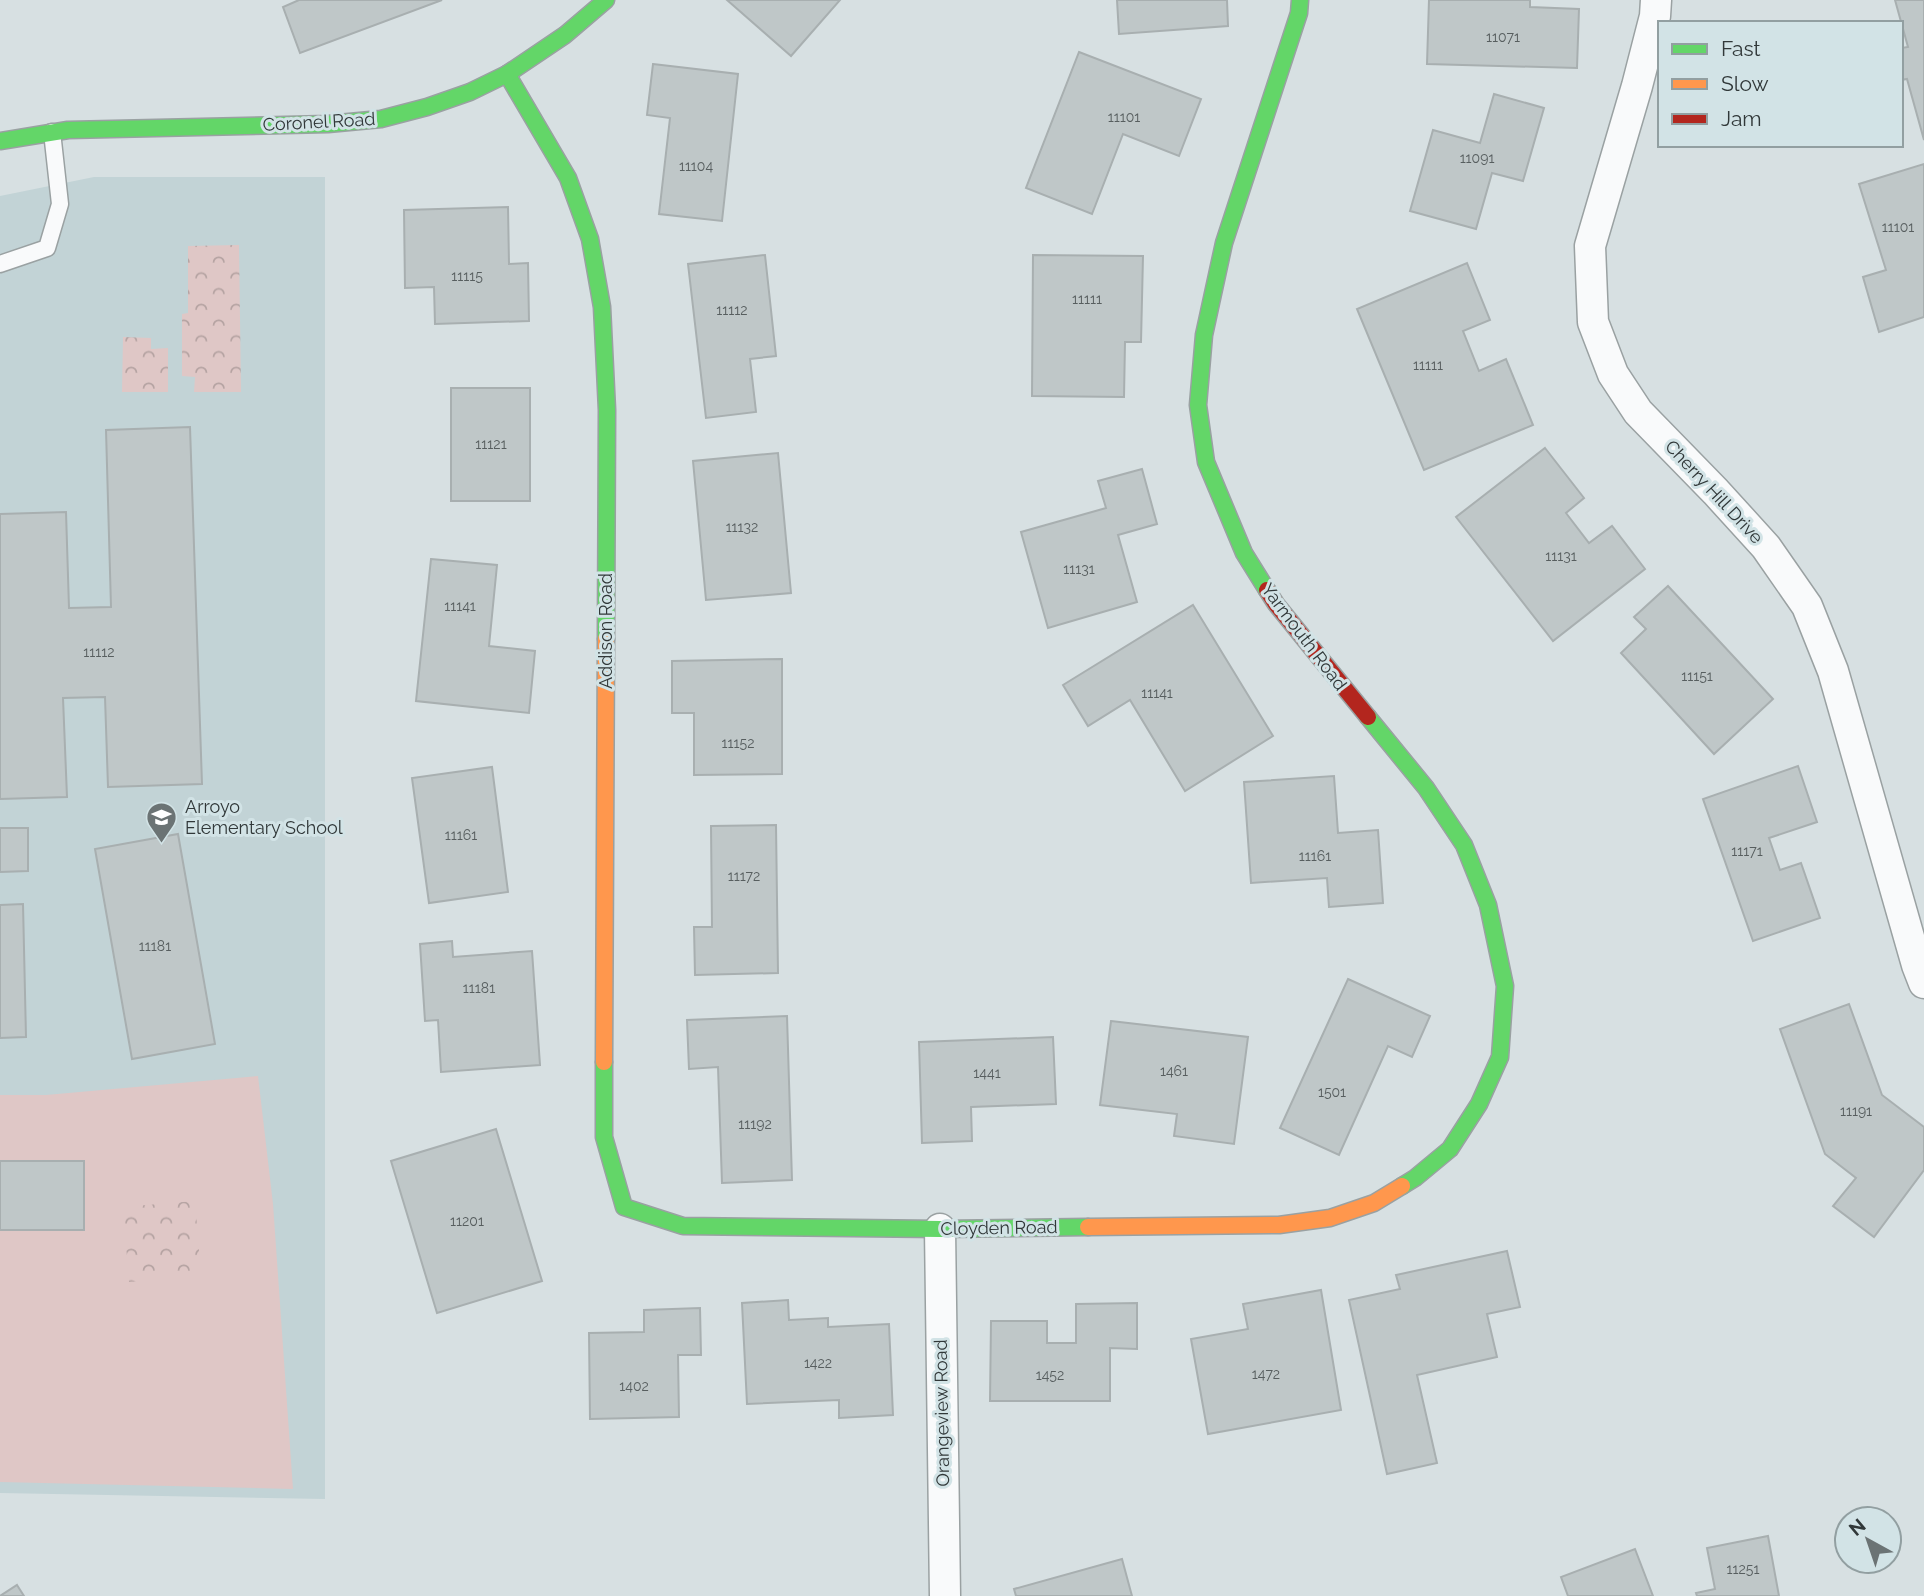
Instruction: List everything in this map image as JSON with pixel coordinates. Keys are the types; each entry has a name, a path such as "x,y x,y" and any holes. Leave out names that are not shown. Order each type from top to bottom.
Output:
{"street":[{"name":"Coronel Road","path":"0,141 68,130 328,124 381,119 470,92 507,74 565,35 606,0"},
{"name":"Yarmouth Road","path":"1300,0 1299,13 1224,243 1204,335 1198,405 1206,462 1244,553 1276,604 1426,788 1464,845 1488,905 1505,986 1500,1057 1479,1104 1450,1149 1415,1178 1374,1203"},
{"name":"Cherry Hill Drive","path":"1656,0 1655,16 1637,86 1590,246 1593,321 1613,374 1638,412 1766,547 1807,606 1833,671 1924,983"},
{"name":"Addison Road","path":"507,74 568,178 590,239 602,307 607,410 604,1137 624,1207"},
{"name":"Cloyden Road","path":"624,1207 682,1226 940,1229 1279,1225 1330,1217 1374,1203"},
{"name":"Orangeview Road","path":"940,1229 945,1596"}],"lane":[{"path":"0,264 47,248 60,204 52,132"}],"shaded area":[{"name":"Arroyo Elementary School","path":"94,177 325,177 325,1499 0,1493 0,196"}],"green space":[{"path":"239,245 241,392 194,392 195,377 182,376 182,314 188,313 188,246"},
{"path":"123,337 151,338 151,349 168,348 168,392 122,392"},
{"path":"258,1076 273,1204 293,1489 0,1482 0,1095 46,1095"},
{"path":"195,1201 201,1276 129,1282 123,1207"}],"building":[{"path":"299,0 442,0 300,53 283,7"},
{"path":"727,0 840,0 791,56"},
{"path":"1117,0 1227,0 1228,26 1119,34"},
{"path":"1429,0 1530,0 1530,7 1579,9 1577,68 1427,64"},
{"path":"1895,0 1924,0 1924,140 1907,79 1903,80 1903,48 1908,47 1903,21"},
{"path":"1079,52 1201,99 1179,156 1123,134 1092,214 1026,188"},
{"path":"653,64 738,74 722,221 659,214 670,118 647,115"},
{"path":"1494,94 1544,108 1523,181 1492,173 1476,229 1410,211 1433,130 1480,143"},
{"path":"1924,164 1924,317 1879,332 1863,277 1886,270 1859,184"},
{"path":"508,207 509,264 528,263 529,321 435,324 434,287 405,288 404,210"},
{"path":"765,255 776,356 750,359 756,412 706,418 688,264"},
{"path":"1033,255 1143,256 1141,342 1125,342 1124,397 1032,396"},
{"path":"1467,263 1490,320 1463,331 1479,371 1506,359 1533,425 1424,470 1357,309"},
{"path":"451,388 530,388 530,501 451,501"},
{"path":"190,427 202,784 108,787 105,697 63,698 67,797 0,799 0,514 66,512 69,608 111,607 106,430"},
{"path":"1545,448 1584,498 1566,513 1589,543 1612,526 1645,569 1553,641 1456,517"},
{"path":"778,453 791,593 706,600 693,461"},
{"path":"1142,469 1157,524 1118,535 1137,602 1048,628 1021,532 1106,508 1098,481"},
{"path":"431,559 497,565 489,646 535,651 529,713 416,701"},
{"path":"1668,586 1773,699 1714,754 1621,653 1646,629 1634,617"},
{"path":"1193,605 1273,736 1185,791 1130,700 1088,726 1063,685"},
{"path":"782,659 782,774 694,775 694,713 672,713 672,661"},
{"path":"1798,766 1817,822 1769,838 1780,870 1801,863 1820,918 1753,941 1703,799"},
{"path":"492,767 508,892 429,903 412,778"},
{"path":"1334,776 1338,833 1378,830 1383,903 1329,907 1327,878 1251,883 1244,782"},
{"path":"776,825 778,973 695,975 694,927 712,927 711,826"},
{"path":"0,828 28,828 28,871 0,872"},
{"path":"178,834 215,1044 132,1059 95,849"},
{"path":"23,904 26,1037 0,1038 0,905"},
{"path":"452,941 453,957 532,951 540,1065 441,1072 438,1020 425,1021 420,944"},
{"path":"1348,979 1430,1016 1412,1057 1388,1046 1339,1155 1280,1128"},
{"path":"1849,1004 1882,1095 1924,1127 1924,1170 1874,1237 1833,1206 1856,1178 1825,1154 1780,1029"},
{"path":"787,1016 792,1180 722,1183 718,1067 689,1069 687,1020"},
{"path":"1111,1021 1248,1037 1234,1144 1174,1136 1177,1114 1100,1105"},
{"path":"1053,1037 1056,1104 971,1107 972,1141 922,1143 919,1042"},
{"path":"496,1129 542,1281 437,1313 391,1161"},
{"path":"0,1161 84,1161 84,1230 0,1230"},
{"path":"1507,1251 1520,1307 1487,1314 1497,1357 1417,1375 1437,1463 1387,1474 1349,1300 1400,1289 1396,1275"},
{"path":"1321,1290 1341,1410 1208,1434 1191,1339 1248,1329 1243,1304"},
{"path":"788,1300 789,1320 828,1318 828,1327 889,1324 893,1415 839,1418 839,1400 747,1404 742,1303"},
{"path":"1137,1303 1137,1349 1110,1348 1110,1401 990,1401 991,1321 1047,1321 1047,1343 1076,1343 1076,1304"},
{"path":"700,1308 701,1355 678,1355 679,1417 590,1419 589,1333 644,1332 644,1310"},
{"path":"1768,1536 1779,1596 1697,1596 1696,1593 1715,1589 1707,1548"},
{"path":"1635,1549 1653,1596 1568,1596 1561,1577"},
{"path":"1122,1559 1132,1596 1016,1596 1014,1589"},
{"path":"17,1585 24,1596 0,1596"}],"traffic: fast":[{"path":"0,141 68,130 328,124 381,119 470,92 507,74 565,35 606,0"},
{"path":"1267,590 1244,553 1206,462 1198,405 1204,335 1224,243 1299,13 1300,0"},
{"path":"507,74 568,178 590,239 602,307 607,410 606,639"},
{"path":"1368,717 1426,788 1464,845 1488,905 1505,986 1500,1057 1479,1104 1450,1149 1402,1186"},
{"path":"604,1062 604,1137 624,1207 683,1226 940,1229 1088,1227"}],"traffic: slow":[{"path":"604,1062 606,639"},
{"path":"1088,1227 1279,1225 1330,1218 1374,1203 1402,1186"}],"traffic: jam":[{"path":"1267,590 1368,717"}],"place":[{"name":"Arroyo Elementary School","path":"162,844"}]}
